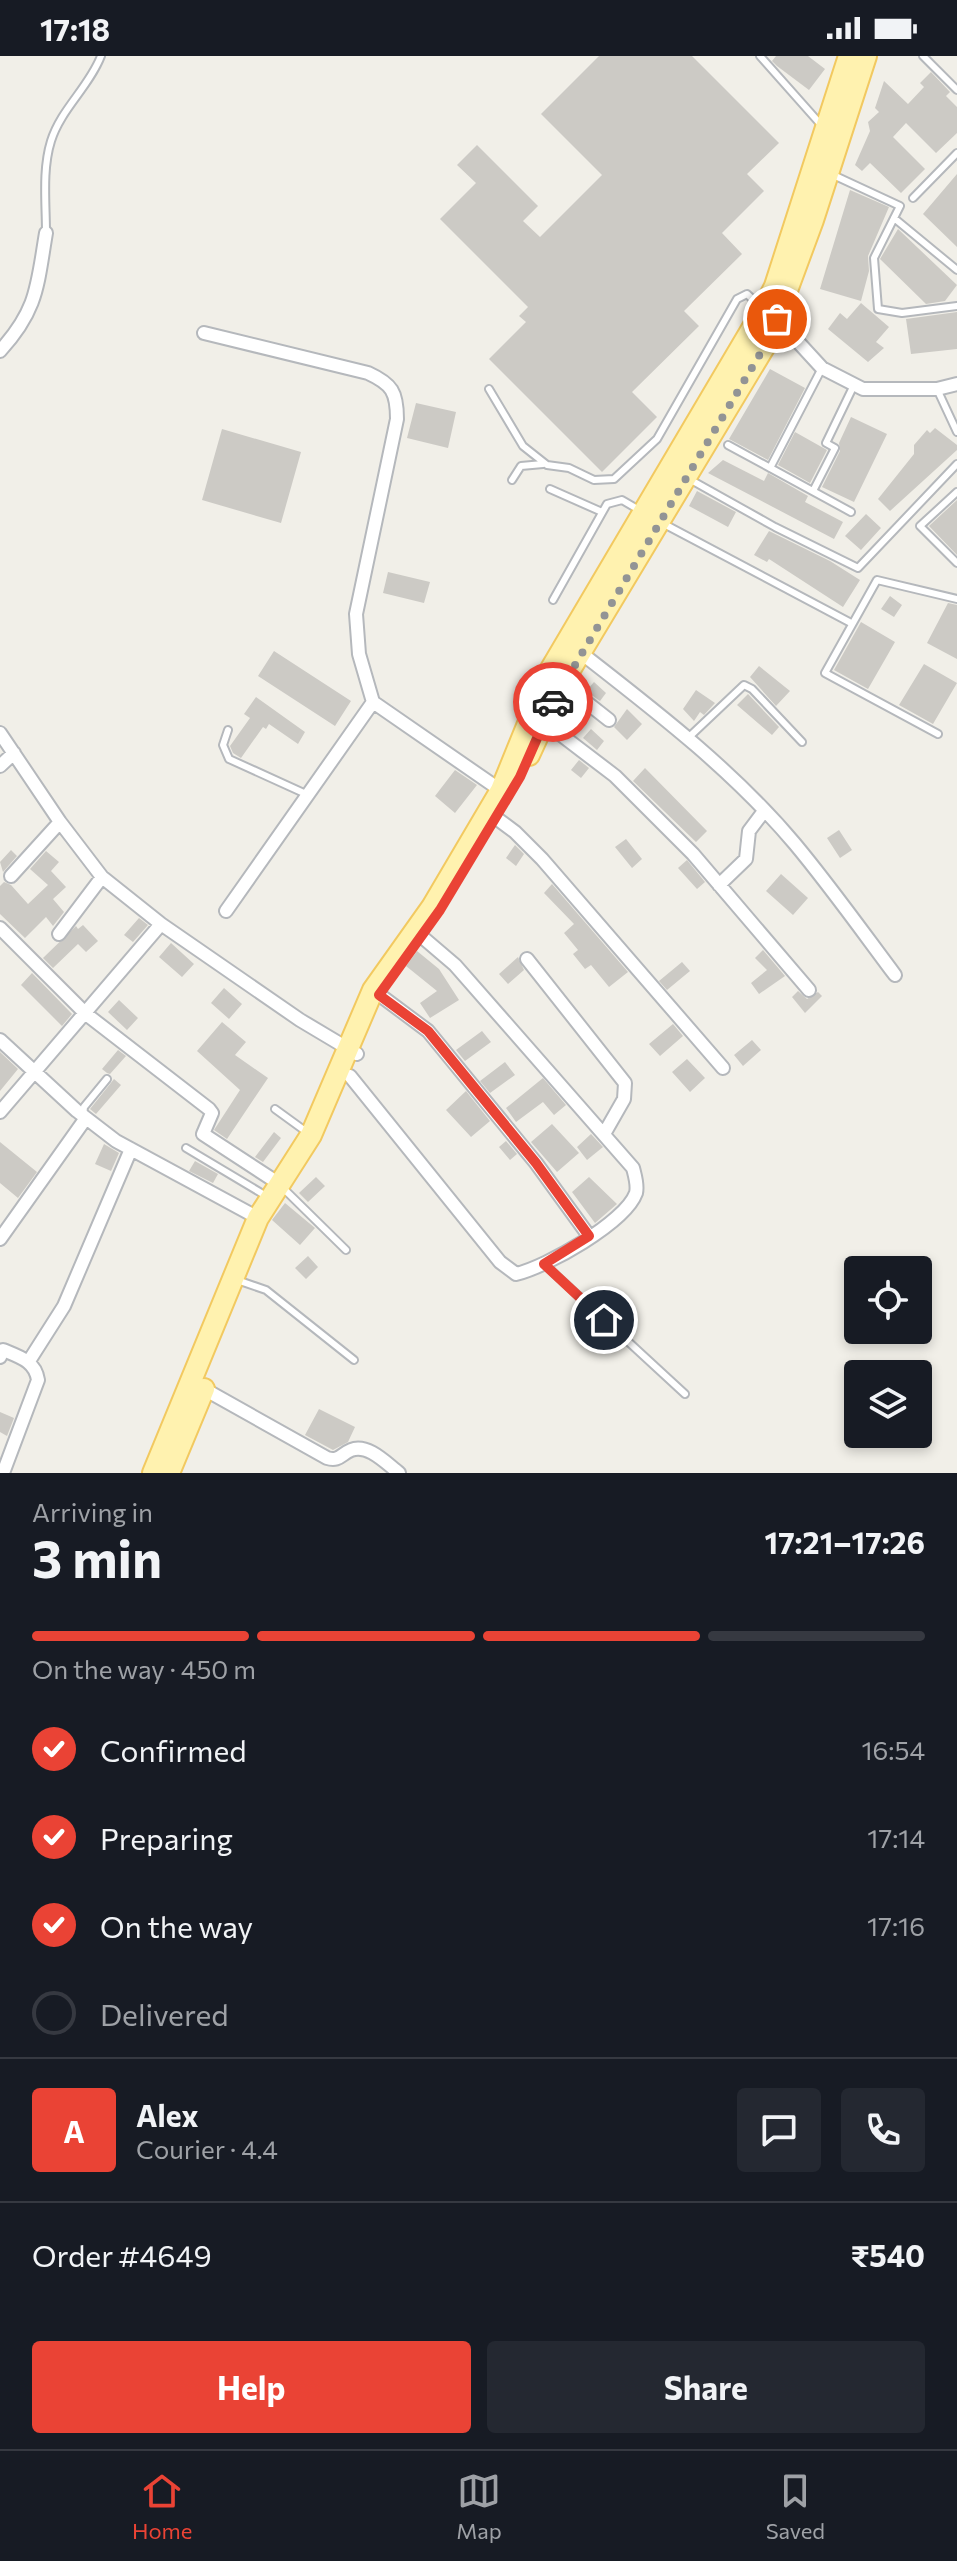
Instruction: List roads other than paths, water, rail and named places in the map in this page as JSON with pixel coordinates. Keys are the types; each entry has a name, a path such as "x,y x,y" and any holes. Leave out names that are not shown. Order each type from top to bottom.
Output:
{"main road":[{"path":"169,1473 234,1279 277,1190 311,1135 352,1052 376,992 505,793 520,751 574,647 770,314 775,286 849,56"},
{"path":"652,518 687,477 770,314 828,173 866,56"},
{"path":"537,717 562,683 574,647"},
{"path":"277,1190 310,1161 334,1119 350,1076 352,1052"},
{"path":"153,1473 202,1381"}],"street":[{"path":"0,351 17,332 34,303 46,233"},
{"path":"770,314 822,368 863,389 937,389 957,384"},
{"path":"204,333 368,373 390,383 397,398 397,419 356,614 359,654 373,702 505,793"},
{"path":"574,647 688,738 764,811 794,843 895,975"},
{"path":"562,683 609,720"},
{"path":"226,911 373,702"},
{"path":"537,717 615,776 719,885 809,990"},
{"path":"0,733 60,822 102,877 161,924 352,1052"},
{"path":"0,766 14,753"},
{"path":"719,885 746,859 749,831 764,811"},
{"path":"492,815 542,859 723,1068"},
{"path":"11,876 60,822"},
{"path":"59,934 102,877"},
{"path":"0,1112 161,924"},
{"path":"0,928 86,1014 209,1109 212,1113 203,1134 277,1190"},
{"path":"350,1076 500,1262 516,1274 544,1264 589,1236 621,1213 637,1190 633,1168 604,1134 455,965 417,933"},
{"path":"527,959 625,1083 624,1099 604,1134"},
{"path":"376,992 428,1031 536,1163 589,1236"},
{"path":"0,1040 84,1117 259,1226"},
{"path":"0,1239 84,1117"},
{"path":"29,1361 64,1306 131,1149"},
{"path":"0,1357 3,1350 29,1361 36,1370 38,1380 3,1473"},
{"path":"202,1381 332,1460 351,1450 368,1450 399,1473"}],"lane":[{"path":"46,233 45,167 51,139 93,76 101,56"},
{"path":"760,56 826,130"},
{"path":"923,56 957,90"},
{"path":"913,198 957,153"},
{"path":"828,173 900,206 874,258 878,309 902,313 957,306"},
{"path":"894,218 957,270"},
{"path":"512,480 521,466 532,463 569,468 594,480 614,479 657,439 737,299 747,294 770,314"},
{"path":"770,468 822,368"},
{"path":"813,491 835,448 826,443 854,385"},
{"path":"489,389 523,446 547,465"},
{"path":"937,389 957,432"},
{"path":"728,445 851,512"},
{"path":"687,477 775,527 858,568 957,464"},
{"path":"550,489 602,512"},
{"path":"957,492 920,526 957,563"},
{"path":"553,600 607,504 622,500 851,623"},
{"path":"938,734 825,673 877,580 957,599"},
{"path":"688,738 744,685 752,689 802,742"},
{"path":"228,730 223,745 229,759 306,794"},
{"path":"84,1117 84,1107 107,1079"},
{"path":"275,1109 311,1135"},
{"path":"186,1148 277,1190 346,1250"},
{"path":"544,1264 685,1394"},
{"path":"234,1279 266,1290 354,1360"}]}
